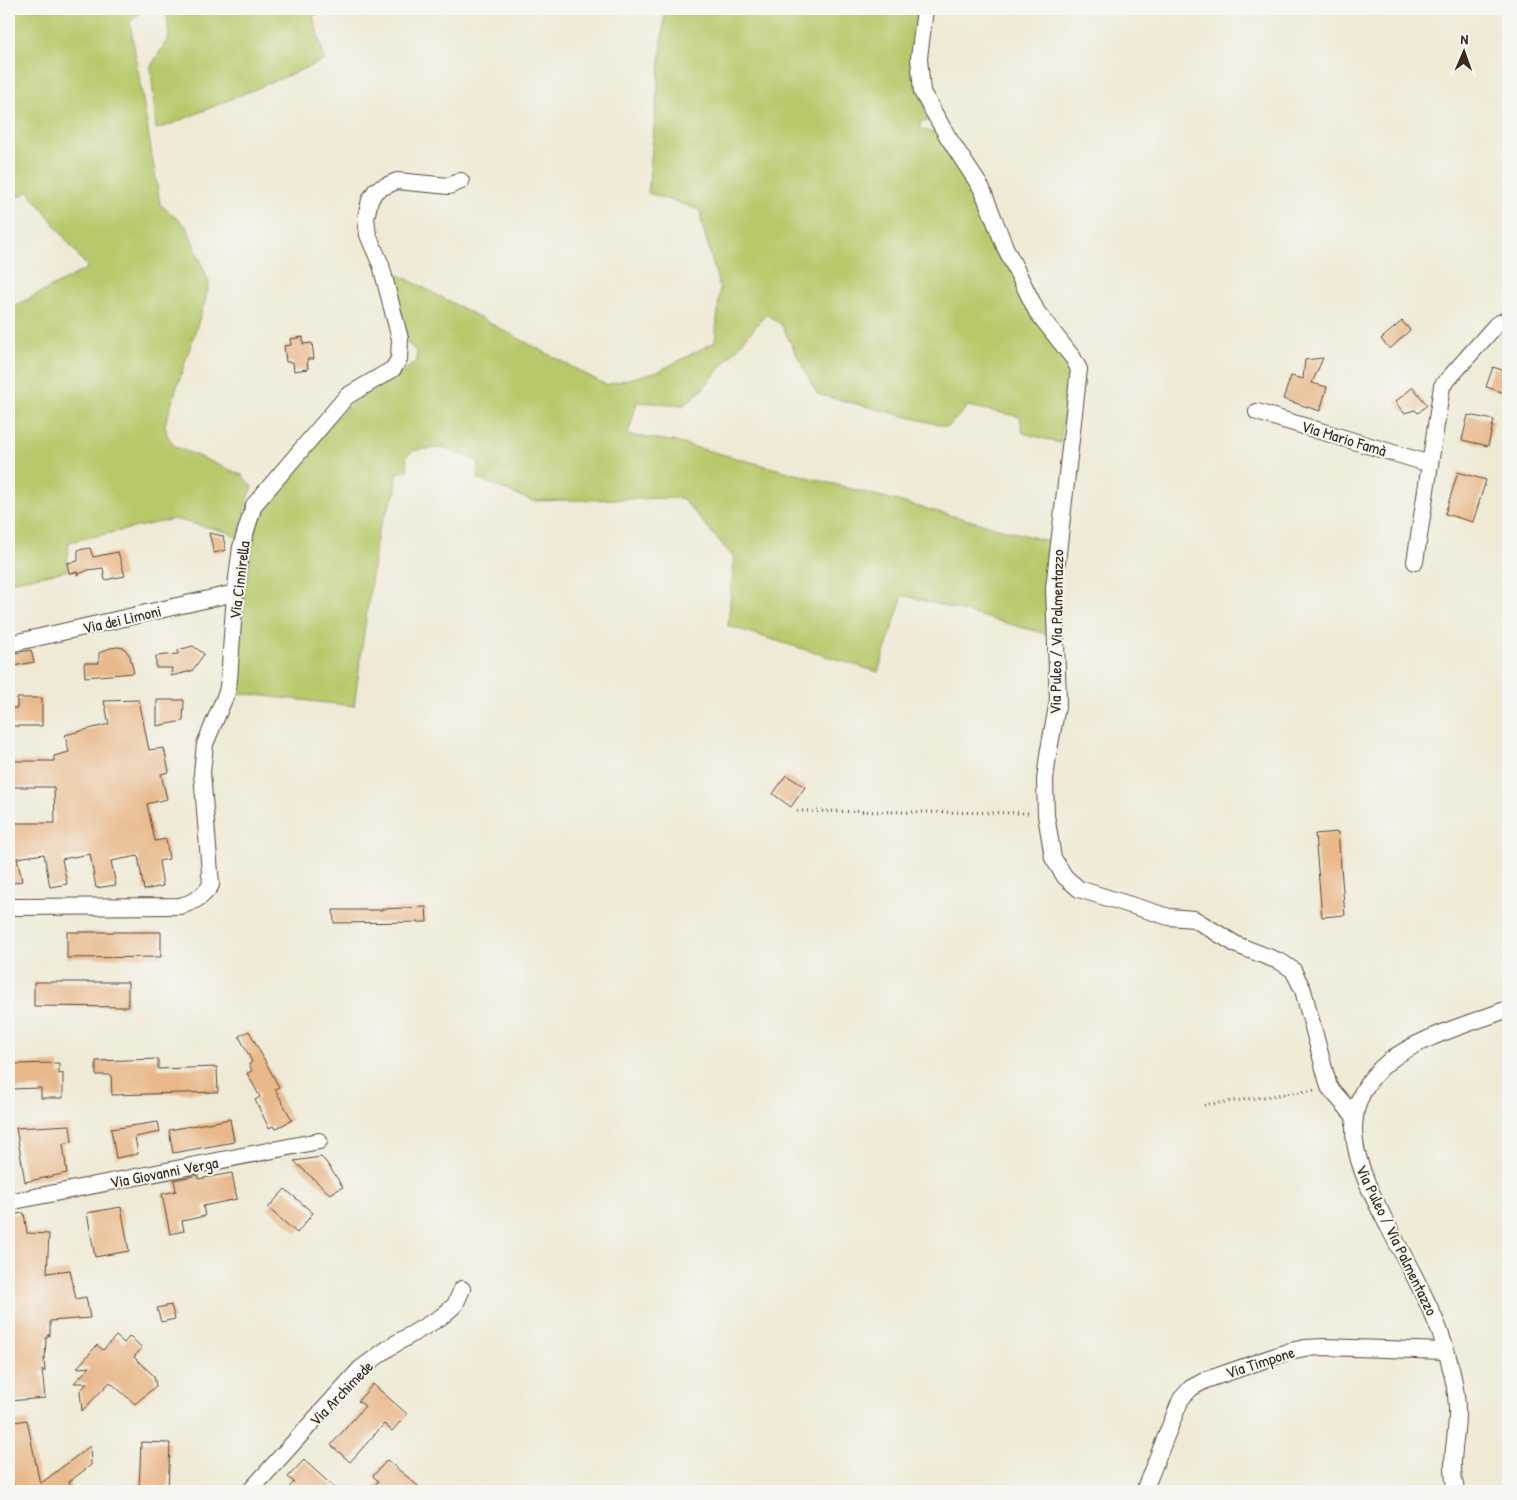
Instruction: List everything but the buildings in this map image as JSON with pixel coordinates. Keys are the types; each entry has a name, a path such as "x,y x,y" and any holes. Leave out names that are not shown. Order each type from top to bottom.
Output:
{"street":[{"name":"Via Puleo / Via Palmentazzo","path":"925,9 919,58 922,92 948,137 982,189 1005,247 1037,312 1073,358 1079,369 1054,588 1058,700 1039,814 1053,858 1065,877 1079,889 1170,917 1194,919 1237,945 1281,962 1293,970 1303,990 1323,1088 1355,1117 1354,1143 1358,1162 1368,1186 1431,1309 1440,1333 1456,1396 1457,1417 1452,1459 1456,1491"},
{"name":"Via Cinnirella","path":"9,907 180,906 196,901 206,893 211,885 202,773 205,744 228,686 235,593 241,547 254,505 347,396 393,369 399,359 400,339 381,265 368,235 366,218 370,200 376,190 397,181 449,186 461,181"},
{"path":"1415,562 1442,386 1496,325 1508,319"},
{"name":"Via Mario Famà","path":"1257,412 1430,464"},
{"name":"Via dei Limoni","path":"9,644 235,593"},
{"path":"1355,1117 1360,1096 1387,1063 1420,1043 1508,1009"},
{"name":"Via Giovanni Verga","path":"9,1202 319,1141"},
{"name":"Via Archimede","path":"250,1491 360,1369 390,1347 441,1317 456,1305 462,1289"},
{"name":"Via Timpone","path":"1144,1491 1181,1398 1191,1388 1206,1380 1290,1351 1305,1348 1324,1347 1445,1352"}],"path":[{"path":"797,811 1039,814"},
{"path":"1204,1105 1323,1088"}],"green space":[{"path":"9,9 144,9 130,22 160,204 187,227 209,283 206,298 165,424 167,435 174,446 242,475 253,488 247,499 238,539 228,532 174,519 69,542 66,571 9,582 9,309 88,268 29,191 9,202"},
{"path":"169,9 328,9 313,16 325,60 156,129 151,66 169,37 167,14"},
{"path":"665,9 919,9 925,113 929,121 920,121 921,129 941,135 976,190 1068,360 1071,369 1060,443 1023,433 1020,417 968,406 948,427 817,394 781,324 766,314 701,391 684,405 637,402 628,435 672,441 1051,542 1048,587 1050,635 903,595 878,672 728,626 734,558 682,498 532,501 478,479 479,462 444,448 414,450 406,456 408,470 396,474 396,491 378,531 354,706 238,693 244,591 256,527 264,511 276,498 285,481 338,416 352,403 417,361 416,350 408,344 392,271 606,385 659,371 715,342 720,289 703,228 700,210 648,193"}]}
